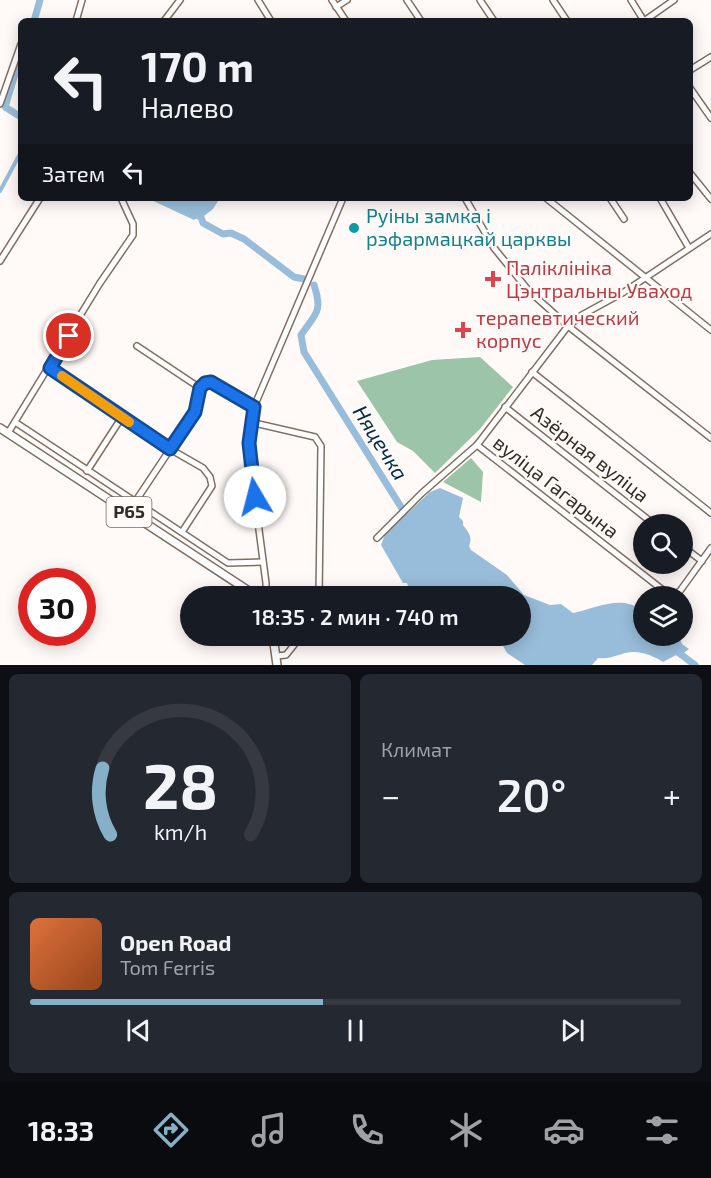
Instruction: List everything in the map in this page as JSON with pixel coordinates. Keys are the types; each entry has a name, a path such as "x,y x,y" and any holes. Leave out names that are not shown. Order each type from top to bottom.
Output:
{"main road":[{"name":"Р65","path":"0,428 241,586"},
{"path":"274,646 277,665"}],"street":[{"path":"77,18 82,0"},
{"path":"167,18 180,0"},
{"path":"258,0 269,18"},
{"path":"332,0 344,18"},
{"path":"336,7 347,0"},
{"path":"407,0 419,18"},
{"path":"480,0 492,18"},
{"path":"553,0 565,18"},
{"path":"630,0 642,18"},
{"path":"648,18 674,0"},
{"path":"0,105 18,53"},
{"path":"693,68 711,57"},
{"path":"693,92 711,118"},
{"path":"693,177 711,199"},
{"path":"0,261 38,201"},
{"path":"8,433 50,368 100,283 133,235 133,224 122,201"},
{"path":"336,201 340,205"},
{"path":"265,586 249,454 250,422 254,407 342,201"},
{"path":"467,201 498,254 529,291 568,326 711,438"},
{"path":"550,201 711,330"},
{"path":"612,201 624,219"},
{"path":"662,201 689,248"},
{"path":"377,538 477,445 568,326 711,234"},
{"path":"137,346 200,388"},
{"path":"50,368 170,449 203,468 210,477 212,486 182,532"},
{"path":"532,372 711,513"},
{"path":"135,502 195,412 200,388 205,383 211,382 254,407"},
{"name":"Азёрная вуліца","path":"505,407 641,514"},
{"path":"87,471 122,417"},
{"path":"15,422 228,563 263,562"},
{"path":"250,422 315,436 321,446 319,586"},
{"name":"вуліца Гагарына","path":"477,445 668,594 673,595 680,591 702,561"},
{"path":"693,554 702,561 711,548"},
{"path":"276,656 285,655 293,646"}],"green space":[{"path":"480,357 513,387 480,429 435,473 413,451 397,442 357,381 432,360"},
{"path":"471,458 483,472 481,502 443,482"}],"water":[{"path":"153,201 218,201 213,209 194,220"},
{"path":"440,488 463,498 459,517 469,534 471,550 507,575 516,586 408,586 407,583 403,583 381,545 385,534 430,492"},
{"path":"531,598 550,605 561,604 573,613 600,605 628,603 633,605 633,646 685,646 689,649 682,654 681,658 676,655 663,662 640,652 632,652 598,658 592,665 525,665 507,653 503,646 531,646"}],"waterway":[{"name":"Няцечка","path":"35,18 40,0"},
{"name":"Няцечка","path":"18,64 5,107 18,115"},
{"path":"0,191 18,158"},
{"name":"Няцечка","path":"192,213 201,217 203,223 223,234 231,233 244,239 294,277 304,279"},
{"name":"Няцечка","path":"314,285 318,307 301,335 304,352 406,515"},
{"name":"Няцечка","path":"675,650 695,665"}],"slow traffic":[{"path":"62,376 129,422"}],"place":[{"name":"Руіны замка і рэфармацкай царквы","path":"354,228"},
{"name":"Паліклініка Цэнтральны Уваход","path":"493,279"},
{"name":"терапевтический корпус","path":"463,330"}],"route":[{"path":"69,336 50,368 170,449 195,412 200,388 207,382 211,382 254,407 249,431 249,454 255,497"}]}
